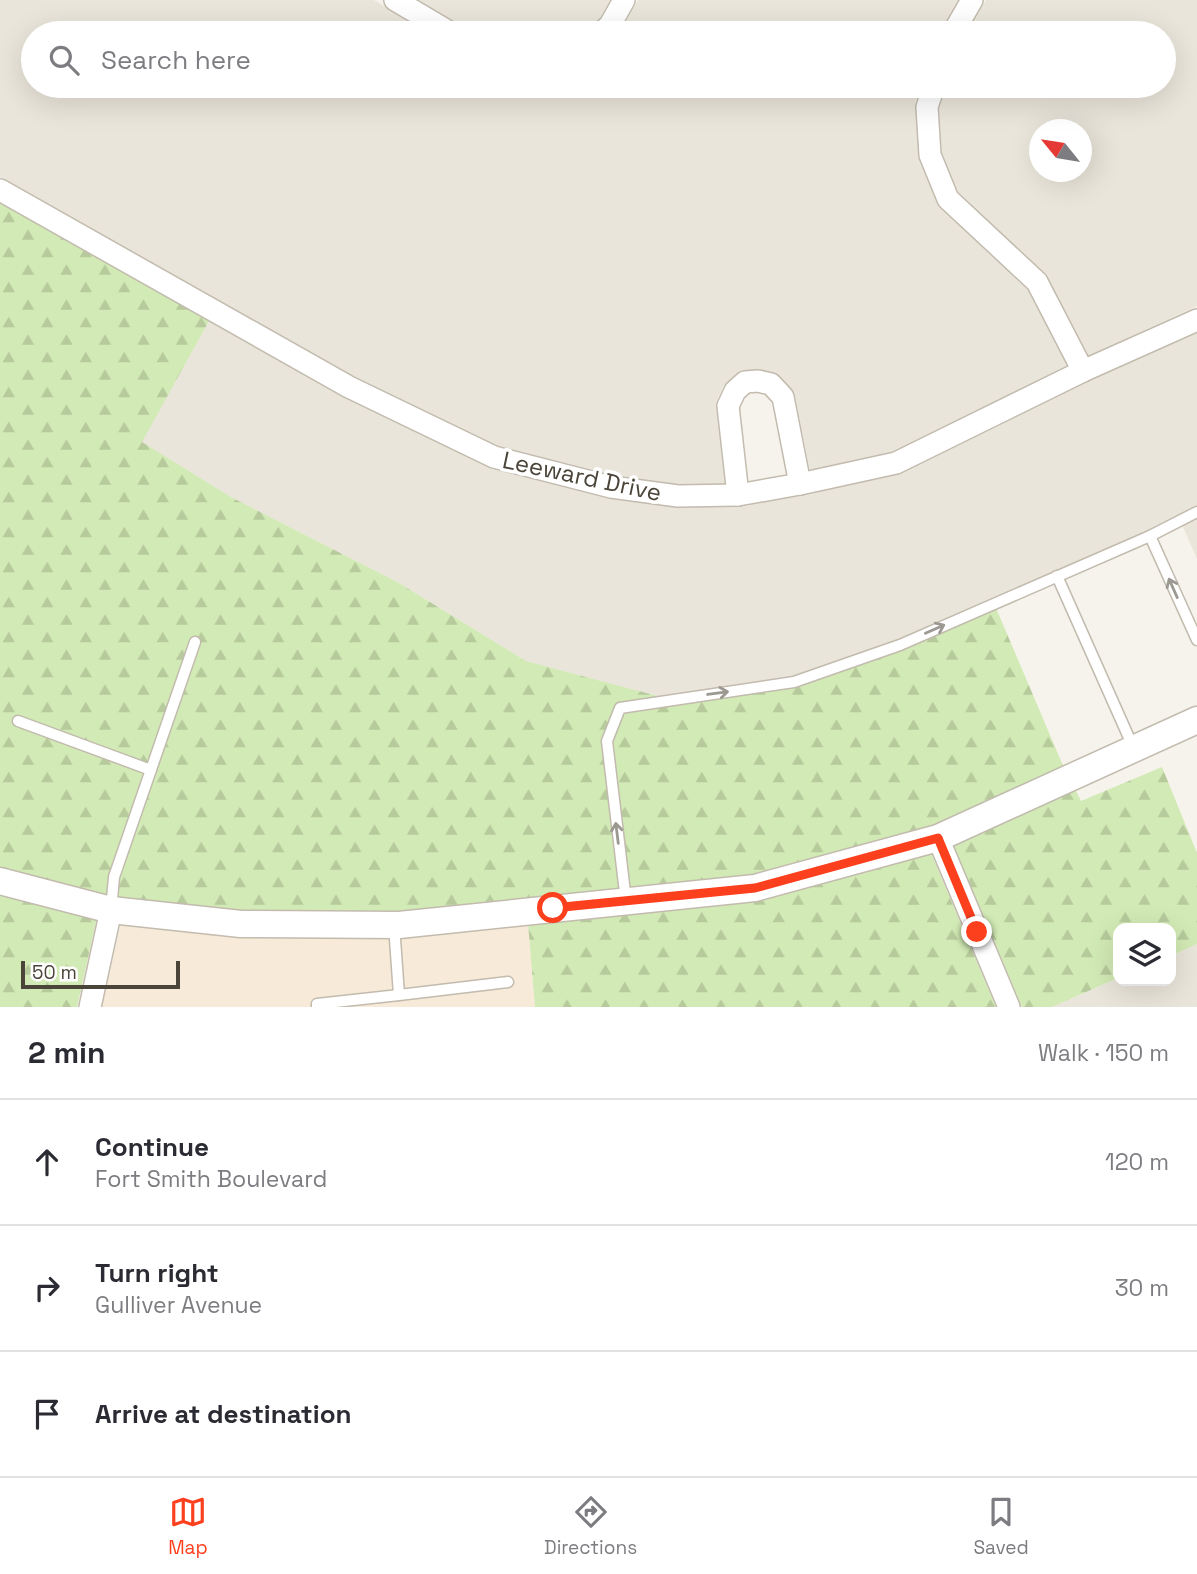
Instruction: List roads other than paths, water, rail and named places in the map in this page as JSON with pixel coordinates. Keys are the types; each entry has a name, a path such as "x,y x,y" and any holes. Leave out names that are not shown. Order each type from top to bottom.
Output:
{"street":[{"path":"395,0 431,21"},
{"path":"612,21 624,0"},
{"path":"960,21 972,0"},
{"path":"930,98 927,107 930,155 948,199 1037,282 1083,371"},
{"name":"Leeward Drive","path":"0,190 349,387 494,457 611,487 678,496 738,495 896,463 1083,371 1197,320"},
{"path":"738,495 728,406 735,391 745,382 771,384 783,397 800,484"},
{"path":"0,881 111,910 241,924 394,925 755,888 938,838 1197,720"},
{"path":"938,838 1004,1005"},
{"path":"90,1007 111,910"}],"lane":[{"path":"626,901 607,741 620,708 794,682 900,645 1150,536 1197,512"},
{"path":"1150,536 1197,640"},
{"path":"1057,576 1134,749"},
{"path":"111,910 114,877 195,642"},
{"path":"18,721 151,769"},
{"path":"394,925 399,995"},
{"path":"317,1007 317,1004 508,982"}]}
